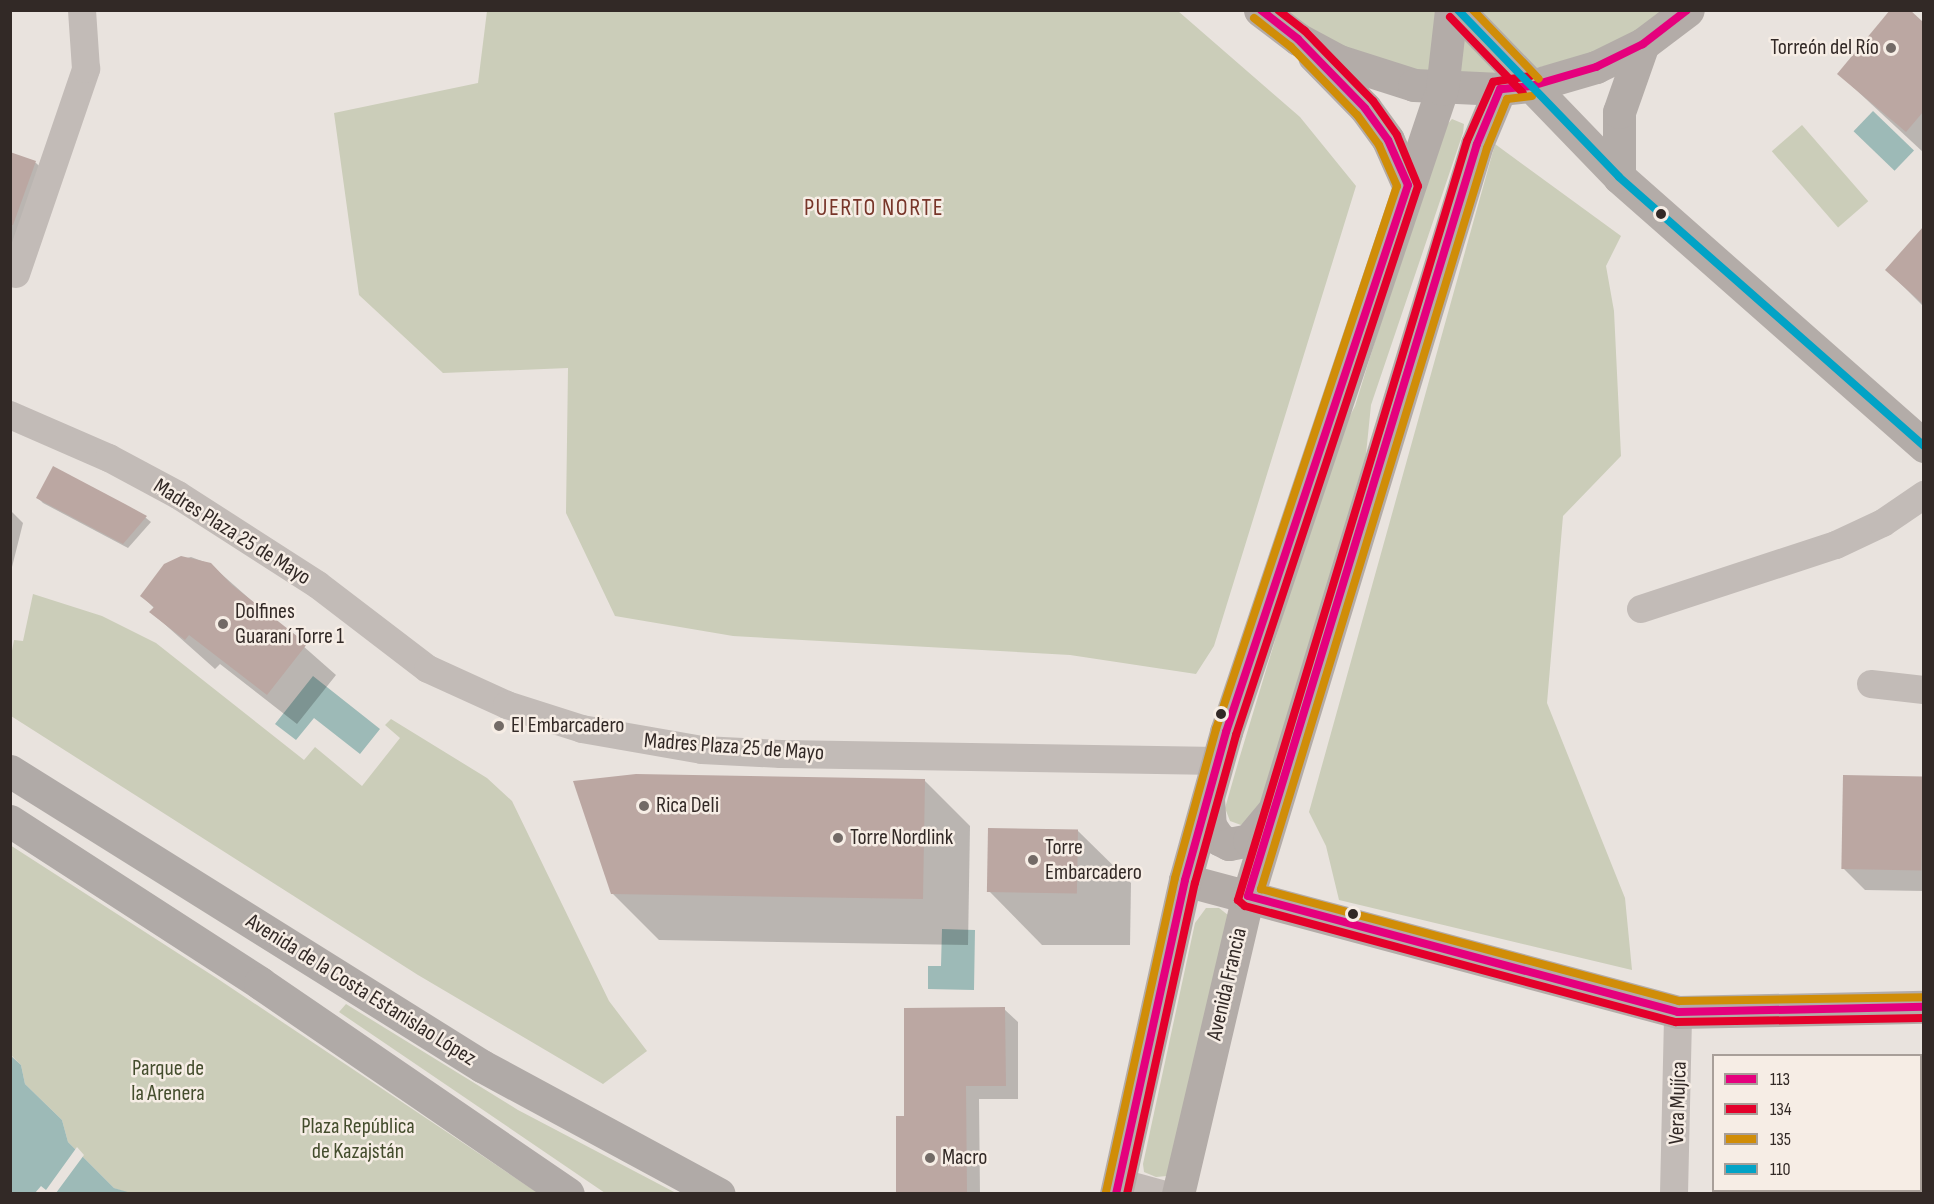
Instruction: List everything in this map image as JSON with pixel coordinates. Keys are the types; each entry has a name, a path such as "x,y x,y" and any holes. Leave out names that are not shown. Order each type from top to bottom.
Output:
{"main road":[{"path":"1260,10 1298,39 1365,108 1388,140 1408,185"},
{"path":"1117,1188 1185,880 1208,797 1408,185 1442,88 1450,10"},
{"path":"1458,10 1516,87 1923,446"},
{"path":"1298,39 1339,61 1414,85 1442,88 1516,87 1596,67 1643,44 1688,10"},
{"path":"1619,177 1619,112 1643,44"},
{"name":"Avenida Francia","path":"1178,1194 1248,896 1272,813 1477,144 1516,87"},
{"name":"Avenida de la Costa Estanislao López","path":"10,771 482,1066 719,1194"},
{"path":"1208,797 1210,826 1219,839 1229,844 1249,840 1272,813"},
{"name":"Avenida de la Costa Estanislao López","path":"10,821 260,983 568,1194"},
{"path":"1185,880 1678,1012 1923,1007"}],"street":[{"path":"16,274 86,69 82,10"},
{"name":"Madres Plaza 25 de Mayo","path":"10,415 109,458 178,495 318,585 428,669 507,705 582,729 702,750 781,754 1219,761"},
{"path":"1641,609 1760,567 1836,545 1883,523 1923,495"},
{"path":"1872,684 1923,690"},
{"name":"Vera Mujíca","path":"1674,1194 1678,1012"},
{"path":"1117,1188 1162,1194"}],"green space":[{"path":"487,11 1178,11 1300,117 1356,186 1214,646 1196,674 1070,655 733,636 615,616 566,513 568,368 443,373 359,295 334,113 478,83"},
{"path":"1260,11 1688,11 1643,44 1442,89"},
{"path":"1452,119 1464,124 1463,133 1371,405 1365,464 1262,813 1241,825 1230,821 1225,808 1240,756 1333,449 1355,406 1406,241 1445,127"},
{"path":"1802,125 1868,201 1838,227 1772,151"},
{"path":"1495,144 1621,236 1606,266 1614,311 1621,456 1563,516 1547,703 1625,898 1632,970 1339,900 1326,846 1309,812"},
{"path":"33,594 102,616 156,643 304,760 315,747 362,786 400,738 385,725 391,719 487,778 512,801 609,1001 647,1051 603,1084 418,975 11,716 11,656 14,640 23,641"},
{"name":"Parque de la Arenera","path":"10,845 218,979 538,1193 131,1194 114,1188 68,1142 62,1120 25,1084 21,1065 11,1055"},
{"path":"1206,908 1219,908 1228,915 1167,1176 1156,1177 1144,1172 1143,1164 1195,923"},
{"path":"346,1004 518,1110 676,1193 605,1193 339,1012"}],"water":[{"path":"1873,111 1914,151 1895,171 1854,131"},
{"path":"313,676 380,729 360,754 314,718 296,740 275,724"},
{"path":"942,929 975,930 974,990 928,989 928,966 941,966"},
{"path":"10,1055 21,1065 25,1084 62,1120 68,1142 114,1188 131,1193 11,1193"}],"pier":[{"path":"77,1147 84,1155 56,1193 35,1193 41,1186 46,1190"}],"building":[{"name":"Torreón del Río","path":"1890,10 1910,10 1923,22 1923,112 1906,132 1837,74"},
{"path":"10,152 36,161 13,225 10,225"},
{"path":"1923,227 1923,304 1885,270"},
{"path":"53,466 147,516 123,544 36,498"},
{"name":"Dolfines Guaraní Torre 1","path":"181,556 211,563 232,585 307,644 267,695 189,635 185,640 149,612 154,607 140,596 164,564"},
{"path":"636,774 925,779 923,899 611,894 573,781"},
{"path":"1843,775 1923,776 1921,870 1841,869"},
{"name":"Torre Embarcadero","path":"988,828 1078,830 1077,894 987,892"},
{"path":"1005,1007 1006,1086 966,1086 967,1194 896,1194 896,1116 904,1116 904,1008"}],"transit line":[{"name":"113","path":"1116,1194 1185,880 1226,732 1408,185 1388,140 1365,108 1298,39 1261,10"},
{"name":"134","path":"1127,1194 1195,883 1236,735 1418,186 1397,135 1373,101 1305,31 1278,10"},
{"name":"110","path":"1458,10 1619,177 1924,446"},
{"name":"135","path":"1473,10 1539,79"},
{"name":"113","path":"1687,10 1643,44 1596,67 1531,86 1500,89 1477,144 1248,896 1678,1012 1924,1007"},
{"name":"134","path":"1450,17 1523,93"},
{"name":"135","path":"1106,1192 1175,878 1216,729 1397,186 1379,145 1357,115 1291,47 1254,18"},
{"name":"134","path":"1530,76 1493,82 1467,141 1238,900 1245,906 1676,1022 1924,1018"},
{"name":"135","path":"1532,96 1507,99 1487,148 1261,889 1679,1001 1924,997"}],"place":[{"name":"Torreón del Río","path":"1891,48"},
{"name":"Dolfines Guaraní Torre 1","path":"223,624"},
{"name":"El Embarcadero","path":"499,726"},
{"name":"Rica Deli","path":"644,806"},
{"name":"Torre Nordlink","path":"838,838"},
{"name":"Torre Embarcadero","path":"1033,860"},
{"name":"Macro","path":"930,1158"}],"district":[{"name":"PUERTO NORTE","path":"874,208"}],"park label":[{"name":"Plaza República de Kazajstán","path":"358,1138"}]}
